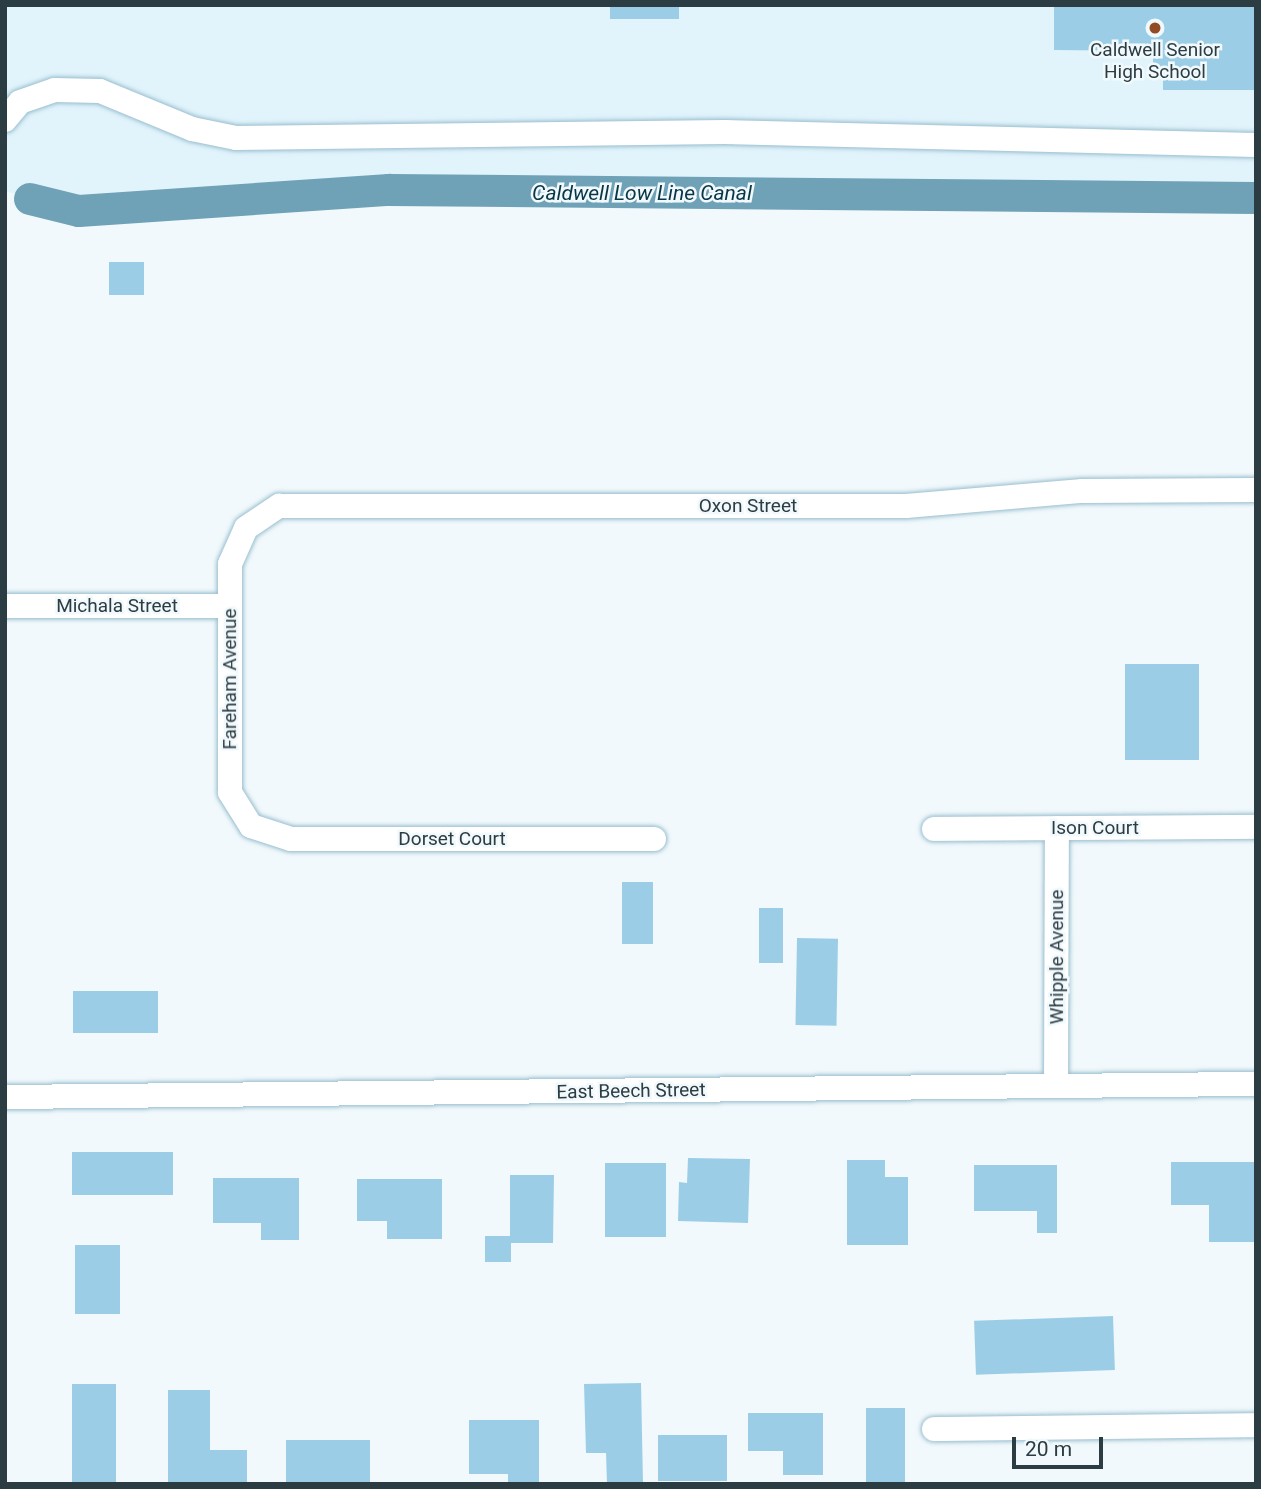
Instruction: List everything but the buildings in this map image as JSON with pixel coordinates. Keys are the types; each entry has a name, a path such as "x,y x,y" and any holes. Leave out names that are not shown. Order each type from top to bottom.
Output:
{"street":[{"path":"5,120 20,102 55,90 100,91 192,129 236,138 724,132 1256,145"},
{"name":"Oxon Street","path":"246,528 279,506 906,506 1082,491 1256,490"},
{"name":"Fareham Avenue","path":"246,528 230,564 230,792 251,827"},
{"name":"Michala Street","path":"5,606 230,606"},
{"name":"Dorset Court","path":"251,827 291,839 654,839"},
{"name":"Ison Court","path":"934,828 1256,827"},
{"name":"Whipple Avenue","path":"1056,1086 1058,828"},
{"name":"East Beech Street","path":"5,1097 1256,1084"},
{"path":"934,1429 1256,1425"}],"shaded area":[{"path":"5,5 1256,5 1256,198 389,190 79,211 5,191"}],"waterway":[{"name":"Caldwell Low Line Canal","path":"30,199 79,211 389,190 1256,198"}],"place":[{"name":"Caldwell Senior High School","path":"1155,28"}]}
